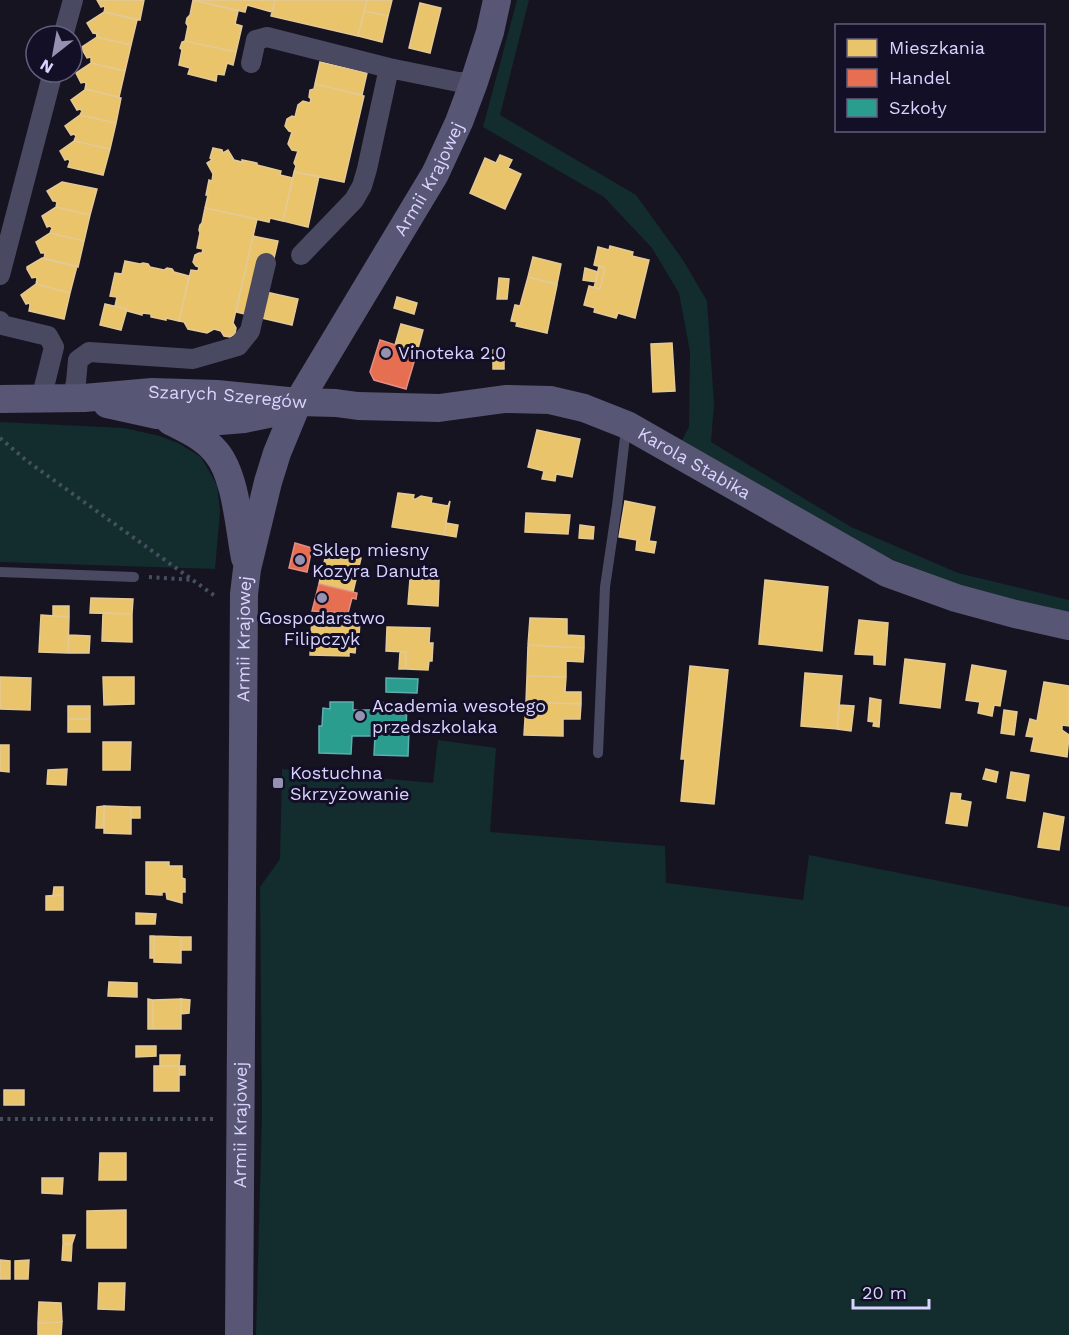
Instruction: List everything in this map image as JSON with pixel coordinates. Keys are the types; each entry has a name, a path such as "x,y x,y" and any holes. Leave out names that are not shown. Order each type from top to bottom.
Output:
{"street":[{"path":"66,24 73,0"},
{"name":"Armii Krajowej","path":"239,1335 244,594 247,569 268,482 298,402 435,174 459,122 474,82 490,32 497,0"},
{"path":"250,63 256,40 267,37 389,68 458,82 474,82"},
{"path":"301,255 354,200 362,186 389,68"},
{"path":"0,275 50,84"},
{"path":"78,398 76,382 78,360 89,352 193,359 238,346 250,331 266,263"},
{"path":"0,321 2,325 48,336 54,347 41,399"},
{"name":"Szarych Szeregów","path":"0,399 78,398 152,392 217,394 298,402"},
{"name":"Szarych Szeregów","path":"78,398 157,415 227,421 268,414 298,402"},
{"name":"Karola Stabika","path":"298,402 439,408 506,399 550,400 584,408 627,425 887,573 956,598 1069,626"},
{"name":"Szarych Szeregów","path":"157,415 203,440 217,453 232,486 247,569"}],"lane":[{"path":"598,753 605,587 627,425"},
{"path":"0,572 134,577"}],"path":[{"path":"0,438 27,461 215,596"},
{"path":"134,577 192,580"},
{"path":"0,1119 241,1119"}],"green space":[{"path":"517,0 529,0 500,115 636,195 683,260 707,301 714,404 711,442 851,527 958,573 1069,600 1069,614 985,596 876,553 681,442 689,427 690,352 679,293 652,248 604,197 483,127"},
{"path":"0,422 124,428 160,436 180,444 201,457 217,485 220,511 215,569 0,562"},
{"path":"438,740 496,748 490,832 665,846 666,883 803,900 809,855 1069,907 1069,1335 256,1335 262,1116 260,887 280,859 282,769 433,783"}],"building: Mieszkania":[{"path":"97,0 144,0 140,20 104,12 104,6 101,7"},
{"path":"193,0 275,0 272,12 247,5 245,12"},
{"path":"193,0 238,11 235,24 242,26 236,52 185,41 188,26 186,23"},
{"path":"275,0 367,0 358,36 271,16"},
{"path":"367,0 392,0 388,16 364,11"},
{"path":"420,3 441,8 430,53 409,48"},
{"path":"364,11 388,16 382,42 358,36"},
{"path":"104,12 137,20 131,45 97,37 96,32 93,33 87,23"},
{"path":"97,37 131,45 125,71 91,63 91,57 87,58 84,53 84,46"},
{"path":"182,42 236,52 233,65 227,63 224,75 217,74 216,81 188,74 190,68 179,65 182,50 180,48"},
{"path":"320,62 367,73 362,95 315,84"},
{"path":"91,63 125,71 119,97 85,89 84,68"},
{"path":"315,84 364,96 344,182 294,172 298,151 292,150 288,144 292,132 285,126 287,119 295,117 298,105 303,101 310,103 310,90 314,89"},
{"path":"86,89 121,98 116,123 80,115 82,111 77,110 71,100"},
{"path":"80,115 116,123 110,149 74,141 76,136 71,135 65,126"},
{"path":"74,141 110,149 103,175 68,167 70,161 65,160 60,151"},
{"path":"213,148 222,150 223,153 228,150 234,160 257,163 257,165 281,171 280,175 293,178 283,221 270,218 269,222 205,208 209,180 212,181 213,174 207,163 212,160 210,158"},
{"path":"500,155 512,160 508,168 521,174 505,209 470,193 485,158 496,163"},
{"path":"294,172 319,176 308,227 283,221"},
{"path":"62,182 97,189 90,215 56,207 57,202 53,201 47,191"},
{"path":"56,207 90,215 84,241 50,233 52,228 47,227 42,216"},
{"path":"205,208 257,219 233,323 236,328 235,334 230,337 214,329 207,333 188,329 184,322 179,321 191,270 198,271 199,267 193,262 195,255 202,253 203,249 197,248"},
{"path":"50,233 84,241 78,267 44,259 45,253 41,253 36,242"},
{"path":"253,236 278,241 266,292 298,299 292,325 236,312"},
{"path":"610,246 633,252 632,256 649,260 635,318 618,313 616,318 594,312 595,308 584,305 589,286 600,289 605,268 594,265 598,247 609,250"},
{"path":"533,257 561,264 557,284 528,277"},
{"path":"42,258 77,266 70,293 36,284 36,277 32,278 27,267"},
{"path":"125,261 148,264 150,267 164,270 172,269 174,272 189,276 179,321 151,317 151,314 142,313 142,315 115,306 117,297 110,296 115,273 122,274"},
{"path":"599,266 605,268 600,289 594,288"},
{"path":"585,268 598,272 596,282 583,280"},
{"path":"528,277 557,285 547,333 516,326 517,322 511,321 515,305 520,306"},
{"path":"499,278 509,279 507,299 497,299"},
{"path":"36,284 70,293 64,319 29,311 29,303 26,304 21,295"},
{"path":"397,297 417,303 414,314 394,308"},
{"path":"105,304 127,309 121,330 100,325"},
{"path":"401,324 423,330 417,352 395,345"},
{"path":"672,343 675,391 653,392 651,344"},
{"path":"493,350 504,350 504,369 493,369"},
{"path":"537,430 580,439 572,477 556,474 555,481 542,479 544,471 528,467"},
{"path":"398,493 414,495 413,499 421,496 432,498 431,503 448,506 450,501 444,535 392,527"},
{"path":"625,501 655,507 649,541 656,542 654,553 636,550 637,540 619,537"},
{"path":"526,513 570,515 568,534 525,532"},
{"path":"446,523 458,525 456,537 444,535"},
{"path":"580,525 594,527 593,539 579,538"},
{"path":"344,547 358,550 356,557 361,558 353,592 319,584 327,550 342,554"},
{"path":"410,579 439,580 438,606 408,604"},
{"path":"765,580 828,587 822,651 759,644"},
{"path":"91,598 133,599 132,614 90,613"},
{"path":"53,606 69,606 69,617 53,616"},
{"path":"103,613 132,614 132,642 102,641"},
{"path":"41,615 69,617 68,653 39,652"},
{"path":"312,616 360,619 359,638 349,637 349,644 356,644 355,653 349,652 349,656 310,655"},
{"path":"530,618 567,619 567,635 584,636 584,648 528,645"},
{"path":"859,620 888,623 885,665 874,664 874,655 855,654"},
{"path":"387,627 430,628 429,643 433,643 432,661 429,661 428,670 406,669 406,652 386,651"},
{"path":"69,635 90,636 89,653 68,653"},
{"path":"528,645 584,648 583,662 566,661 566,677 527,676"},
{"path":"400,652 406,652 406,669 399,669"},
{"path":"905,659 945,664 940,708 900,703"},
{"path":"972,665 1006,671 1000,706 994,705 992,716 978,713 980,702 966,700"},
{"path":"690,666 728,670 714,804 681,801 685,759 681,759"},
{"path":"805,673 842,676 837,729 801,726"},
{"path":"527,676 566,677 565,692 581,692 581,704 526,702"},
{"path":"0,677 31,678 30,710 0,709"},
{"path":"103,677 134,677 134,704 104,705"},
{"path":"1044,682 1069,686 1069,726 1062,725 1062,730 1069,735 1067,757 1031,751 1034,737 1026,736 1030,719 1037,721"},
{"path":"870,698 881,700 879,727 873,726 874,722 868,721"},
{"path":"526,702 581,704 580,719 563,719 563,736 524,735"},
{"path":"839,705 854,706 851,731 837,729"},
{"path":"68,706 90,706 90,719 68,719"},
{"path":"1004,710 1017,712 1014,735 1001,733"},
{"path":"68,719 90,719 90,732 68,732"},
{"path":"103,742 131,742 130,770 103,770"},
{"path":"0,745 9,745 9,772 0,771"},
{"path":"67,769 66,785 47,784 48,770"},
{"path":"986,769 998,772 996,782 983,779"},
{"path":"1011,772 1029,775 1025,801 1007,798"},
{"path":"951,793 961,794 960,800 971,802 967,826 946,823"},
{"path":"104,806 131,807 131,834 104,833"},
{"path":"104,806 103,828 96,828 97,807"},
{"path":"131,807 140,807 140,818 131,818"},
{"path":"1044,813 1064,817 1059,850 1038,847"},
{"path":"146,862 169,862 169,866 182,866 185,892 182,892 182,903 167,899 166,892 162,892 162,895 146,894"},
{"path":"54,887 63,887 63,895 53,896"},
{"path":"63,895 63,910 46,910 46,896"},
{"path":"136,913 156,914 155,924 136,924"},
{"path":"150,936 154,936 154,958 150,958"},
{"path":"154,936 181,937 181,963 154,962"},
{"path":"181,937 191,937 191,950 181,950"},
{"path":"109,982 137,983 137,997 108,996"},
{"path":"148,999 153,1000 153,1029 148,1029"},
{"path":"181,999 181,1029 153,1029 153,1000"},
{"path":"181,999 190,1000 189,1013 181,1014"},
{"path":"136,1046 156,1046 156,1056 136,1057"},
{"path":"160,1055 180,1055 179,1066 160,1066"},
{"path":"154,1066 179,1066 179,1091 154,1091"},
{"path":"179,1066 185,1066 185,1075 180,1075"},
{"path":"4,1090 24,1090 24,1105 4,1105"},
{"path":"100,1153 126,1153 126,1180 99,1180"},
{"path":"42,1178 63,1178 62,1194 42,1193"},
{"path":"126,1210 126,1248 87,1248 87,1211"},
{"path":"63,1235 75,1235 72,1244 63,1244"},
{"path":"63,1244 72,1244 71,1261 62,1260"},
{"path":"0,1260 10,1261 10,1279 0,1279"},
{"path":"29,1260 28,1279 15,1279 15,1261"},
{"path":"99,1283 125,1283 124,1310 98,1309"},
{"path":"39,1302 61,1303 62,1322 38,1323"},
{"path":"62,1322 61,1335 38,1335 38,1323"}],"building: Handel":[{"path":"380,340 417,352 406,389 374,380 370,372"},
{"path":"295,543 312,548 307,572 289,568"},
{"path":"319,584 357,593 356,599 352,598 348,613 312,611"}],"building: Szkoły":[{"path":"386,678 418,679 417,693 386,692"},
{"path":"330,702 353,702 353,710 375,710 375,703 407,704 408,756 374,755 375,736 352,736 351,754 319,753 319,726 322,726 323,708 330,709"}],"place":[{"name":"Vinoteka 2.0","path":"386,353"},
{"name":"Sklep miesny Kozyra Danuta","path":"300,560"},
{"name":"Gospodarstwo Filipczyk","path":"322,598"},
{"name":"Academia wesołego przedszkolaka","path":"360,716"},
{"name":"Kostuchna Skrzyżowanie","path":"278,783"}]}
